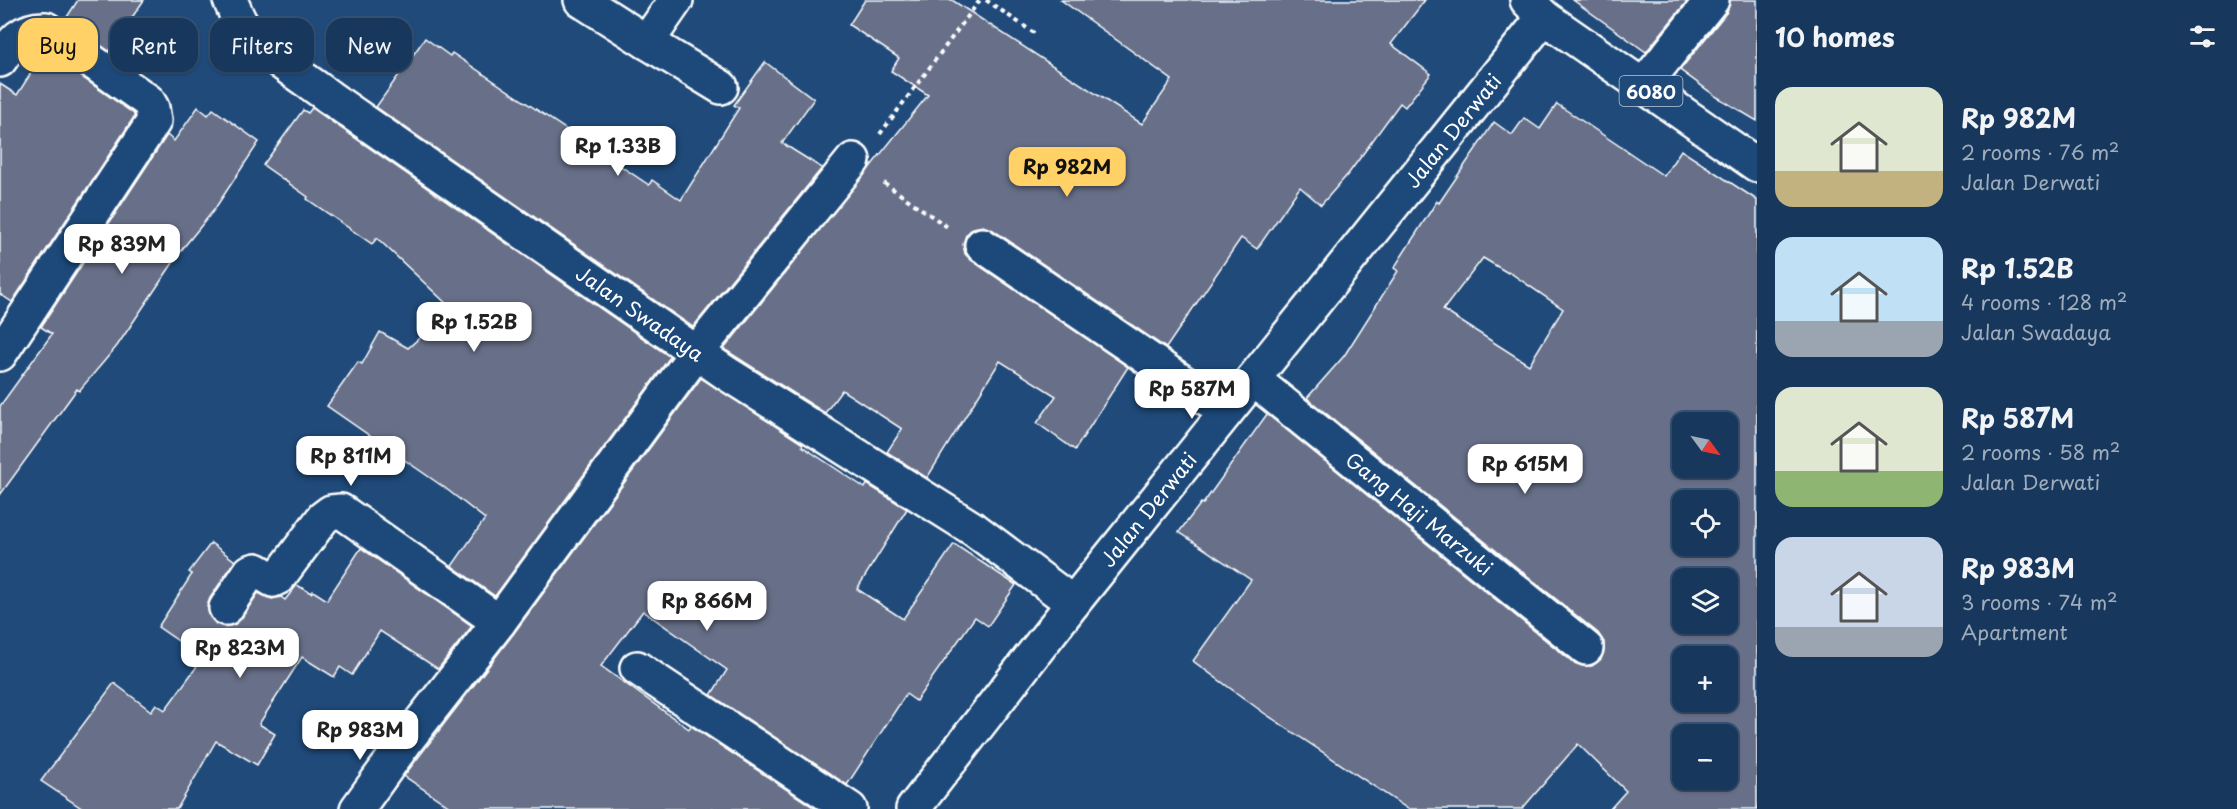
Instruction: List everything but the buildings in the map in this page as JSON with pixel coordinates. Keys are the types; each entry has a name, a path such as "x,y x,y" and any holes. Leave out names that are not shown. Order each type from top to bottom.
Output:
{"street":[{"name":"Jalan Swadaya","path":"230,0 240,23 259,43 284,64 395,144 696,352 975,530 1073,603"},
{"path":"581,0 721,87"},
{"path":"647,42 676,0"},
{"path":"1643,86 1712,0"},
{"name":"6080","path":"1536,8 1757,165"},
{"name":"Jalan Derwati","path":"913,809 1073,603 1253,379 1536,8"},
{"path":"0,60 16,37 30,30 46,29 148,101 152,108 154,121 0,354"},
{"path":"357,809 406,741 499,622 696,352 853,160"},
{"path":"982,245 1225,411"},
{"name":"Gang Haji Marzuki","path":"1253,379 1586,648"},
{"path":"226,608 250,572 256,570 273,580 279,577 323,518 330,512 341,511 499,622"},
{"path":"637,668 850,809"}],"path":[{"path":"980,0 881,134 853,160 942,225 982,245"},
{"path":"986,0 1037,35"}]}
